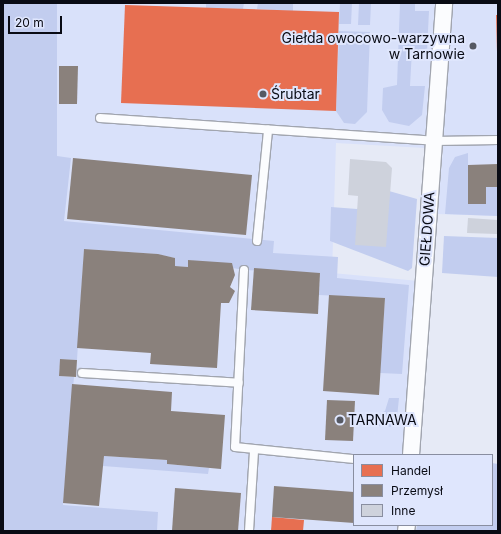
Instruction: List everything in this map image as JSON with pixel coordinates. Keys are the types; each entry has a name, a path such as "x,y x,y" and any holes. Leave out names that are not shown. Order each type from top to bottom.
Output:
{"street":[{"name":"GIEŁDOWA","path":"412,454 444,3"}],"lane":[{"path":"100,118 434,141 498,140"},
{"path":"257,241 268,130"},
{"path":"244,270 235,447 254,451 353,459"},
{"path":"82,373 239,382"},
{"path":"248,531 254,451"}],"shaded area":[{"path":"3,3 57,3 57,156 71,158 64,221 274,241 273,253 338,257 337,278 409,285 402,374 380,373 385,298 319,295 320,273 244,270 188,260 188,267 175,266 175,258 157,254 84,249 77,360 60,359 59,376 74,377 63,505 158,512 157,531 3,531"},
{"path":"57,3 498,3 498,216 437,214 443,149 336,143 332,273 419,281 402,454 353,454 353,526 400,526 400,531 128,531 52,517"},
{"path":"206,3 244,3 243,9 206,8"},
{"path":"258,3 293,3 293,11 257,9"},
{"path":"340,3 352,3 351,24 339,24"},
{"path":"359,3 371,3 370,25 358,25"},
{"path":"400,3 415,3 415,11 429,11 427,51 412,50 410,86 425,86 422,115 409,126 389,122 382,110 383,88 397,85"},
{"path":"339,31 370,32 367,112 355,124 344,123 336,111"},
{"path":"468,153 468,203 486,187 498,187 498,216 445,214 449,168 455,157"},
{"path":"389,191 417,199 412,268 408,271 330,241 331,207 357,209"},
{"path":"444,236 498,238 498,277 442,273"},
{"path":"389,398 399,398 396,427 373,426 375,417 385,411"},
{"path":"104,456 167,460 167,464 209,468 208,474 103,466"},
{"path":"493,463 498,464 498,531 416,531 417,526 493,526"}],"building: Handel":[{"path":"125,5 339,12 336,111 121,103"},
{"path":"496,15 498,15 498,52 497,52"},
{"path":"272,517 304,520 303,531 271,531"}],"building: Przemysł":[{"path":"59,66 78,66 77,104 59,104"},
{"path":"73,158 252,175 246,235 67,219"},
{"path":"498,164 498,187 486,187 486,204 468,204 468,165"},
{"path":"84,249 158,254 175,258 175,266 188,267 188,260 232,263 235,275 230,287 235,291 229,303 221,303 217,368 150,364 151,353 77,348"},
{"path":"254,268 320,273 318,314 251,310"},
{"path":"329,295 385,298 379,395 323,391"},
{"path":"60,359 77,360 76,377 59,376"},
{"path":"72,384 172,392 171,411 225,415 221,469 167,464 167,460 104,456 99,506 63,503"},
{"name":"TARNAWA","path":"327,400 355,401 353,441 325,440"},
{"path":"274,486 353,492 353,523 272,517"},
{"path":"175,488 241,493 238,531 172,531"}],"building: Inne":[{"path":"350,159 386,162 392,168 386,247 355,245 358,196 348,195"},
{"path":"468,218 498,220 497,234 467,233"}],"place":[{"name":"Giełda owocowo-warzywna w Tarnowie","path":"473,46"},
{"name":"Śrubtar","path":"263,94"},
{"name":"TARNAWA","path":"340,420"}]}
